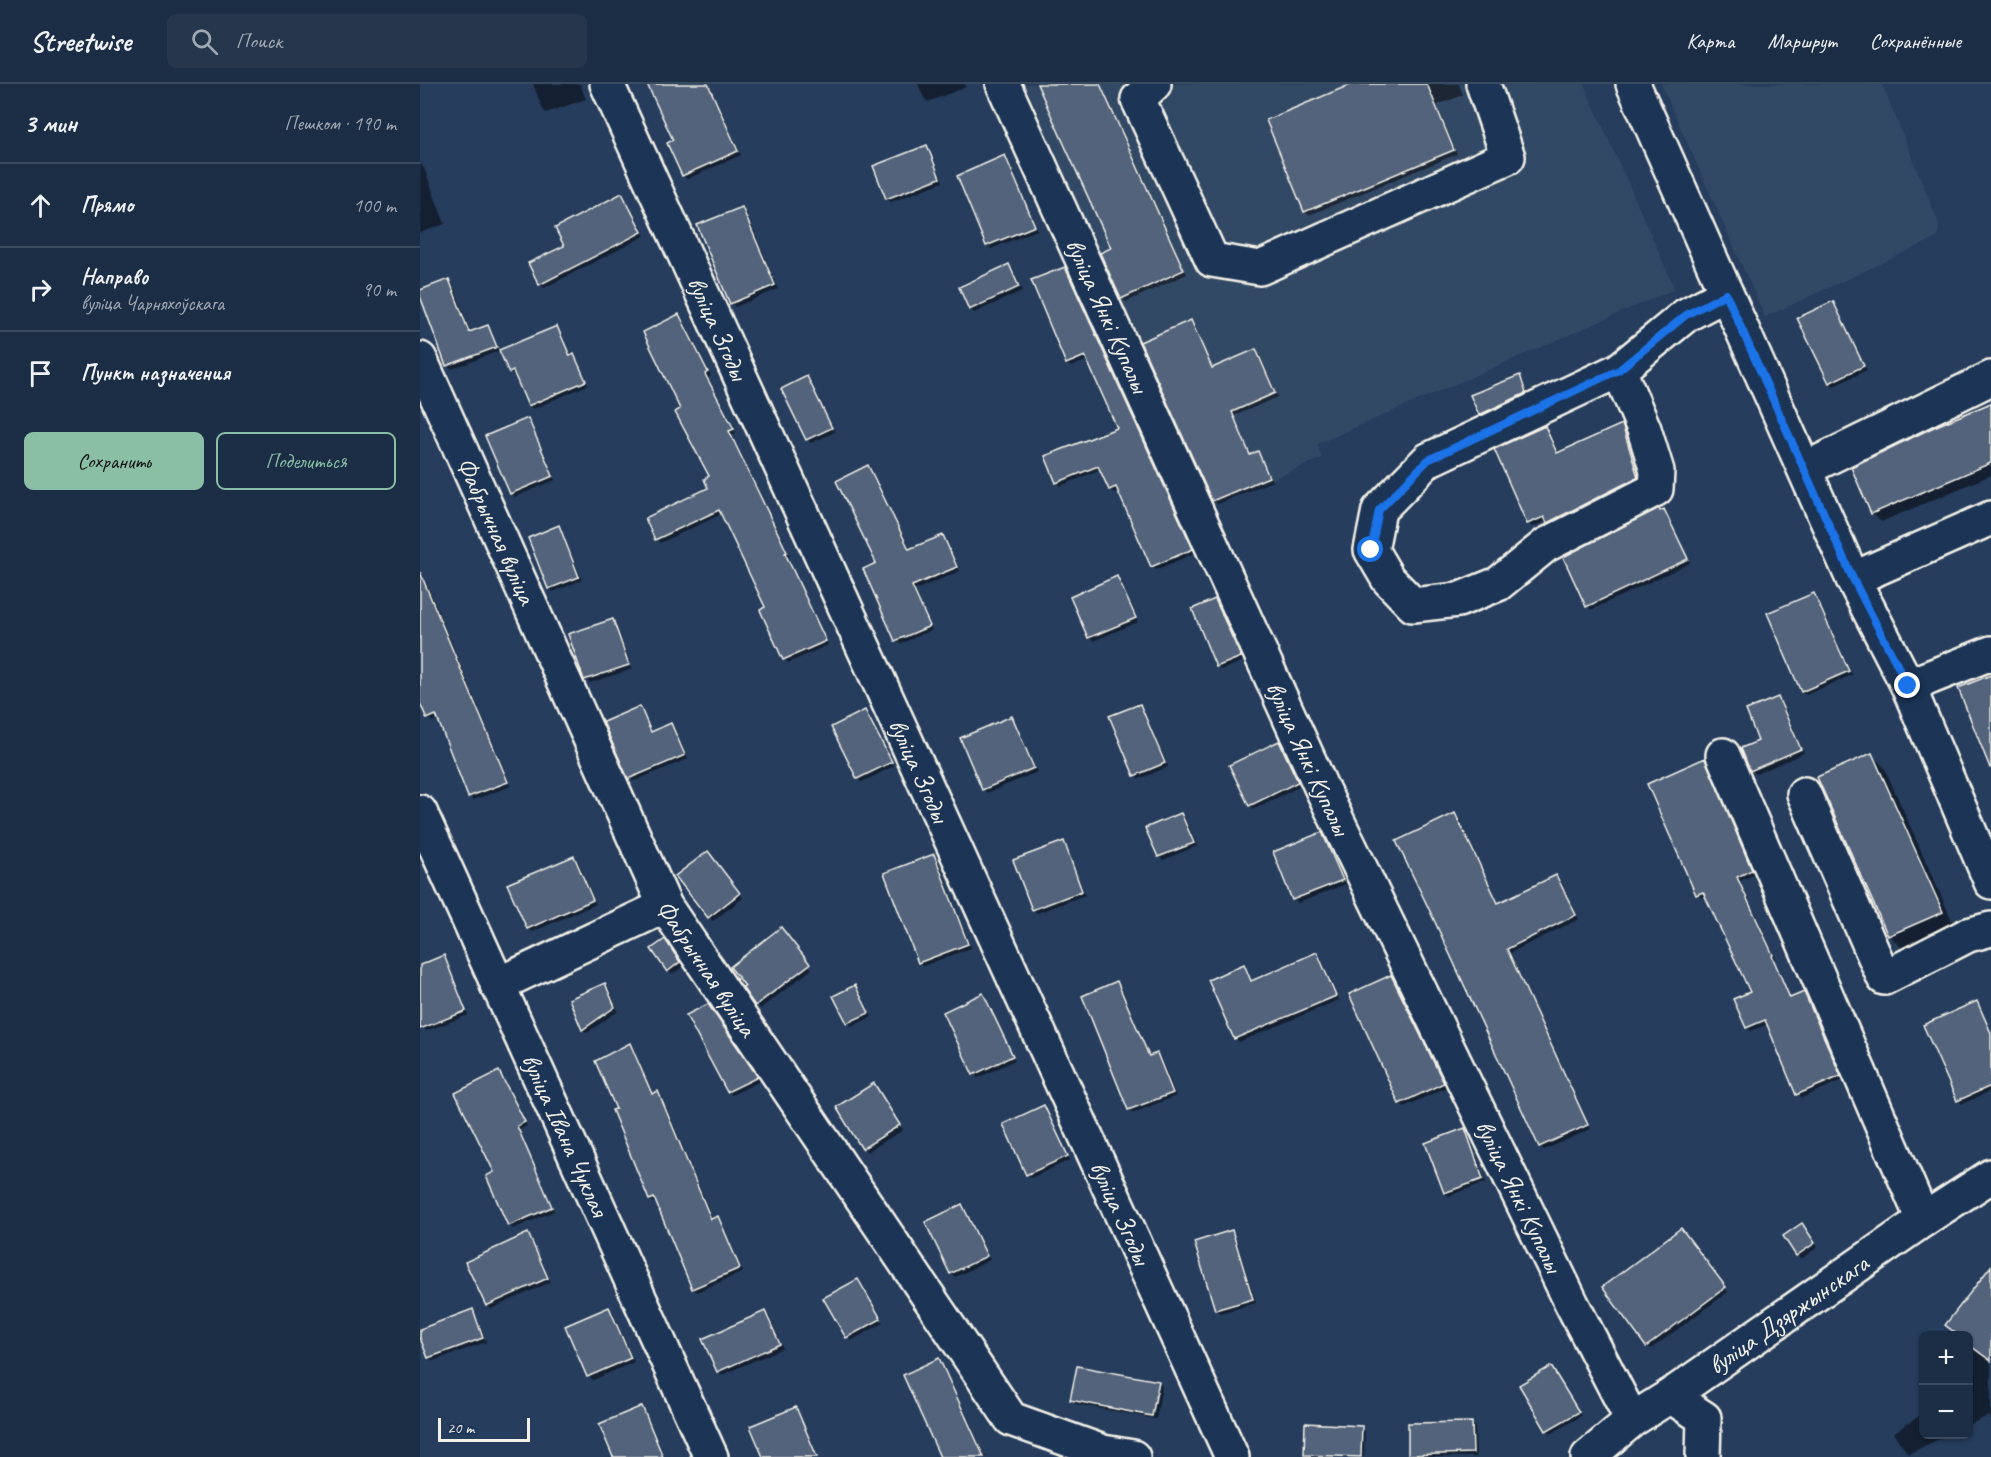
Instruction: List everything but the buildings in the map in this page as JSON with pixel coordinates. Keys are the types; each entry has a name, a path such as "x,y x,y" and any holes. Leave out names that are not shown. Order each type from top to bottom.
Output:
{"street":[{"name":"вуліца Згоды","path":"607,84 1232,1457"},
{"name":"вуліца Янкі Купалы","path":"1003,84 1322,787 1572,1304 1632,1420"},
{"path":"1154,84 1138,99 1212,260 1260,268 1508,157 1483,84"},
{"path":"1633,84 1853,579 1908,686 1991,882"},
{"path":"1619,370 1644,429 1657,471 1656,489 1546,545 1498,584 1458,600 1413,605 1388,579 1371,550 1379,510 1428,460 1619,370 1686,315 1726,294"},
{"name":"Фабрычная вуліца","path":"420,359 665,906 1011,1419 1103,1452 1133,1457"},
{"path":"1805,470 1991,378"},
{"path":"1853,579 1991,518"},
{"path":"1908,686 1991,653"},
{"path":"1723,755 1923,1220"},
{"path":"1804,794 1884,978 1968,935 1991,929"},
{"name":"вуліца Івана Чуклая","path":"420,812 711,1457"},
{"path":"497,986 665,906"},
{"name":"вуліца Дзяржынскага","path":"1588,1457 1632,1420 1923,1220 1991,1176"},
{"path":"1670,1396 1704,1418 1703,1457"}],"shaded area":[{"path":"1025,84 1584,84 1675,289 1317,444 1322,458 1222,501 1211,503"},
{"path":"1661,84 1882,84 1939,224 1938,237 1765,317"}],"route":[{"path":"1371,550 1379,510 1428,460 1619,370 1686,315 1726,294 1853,579 1908,686"}]}
